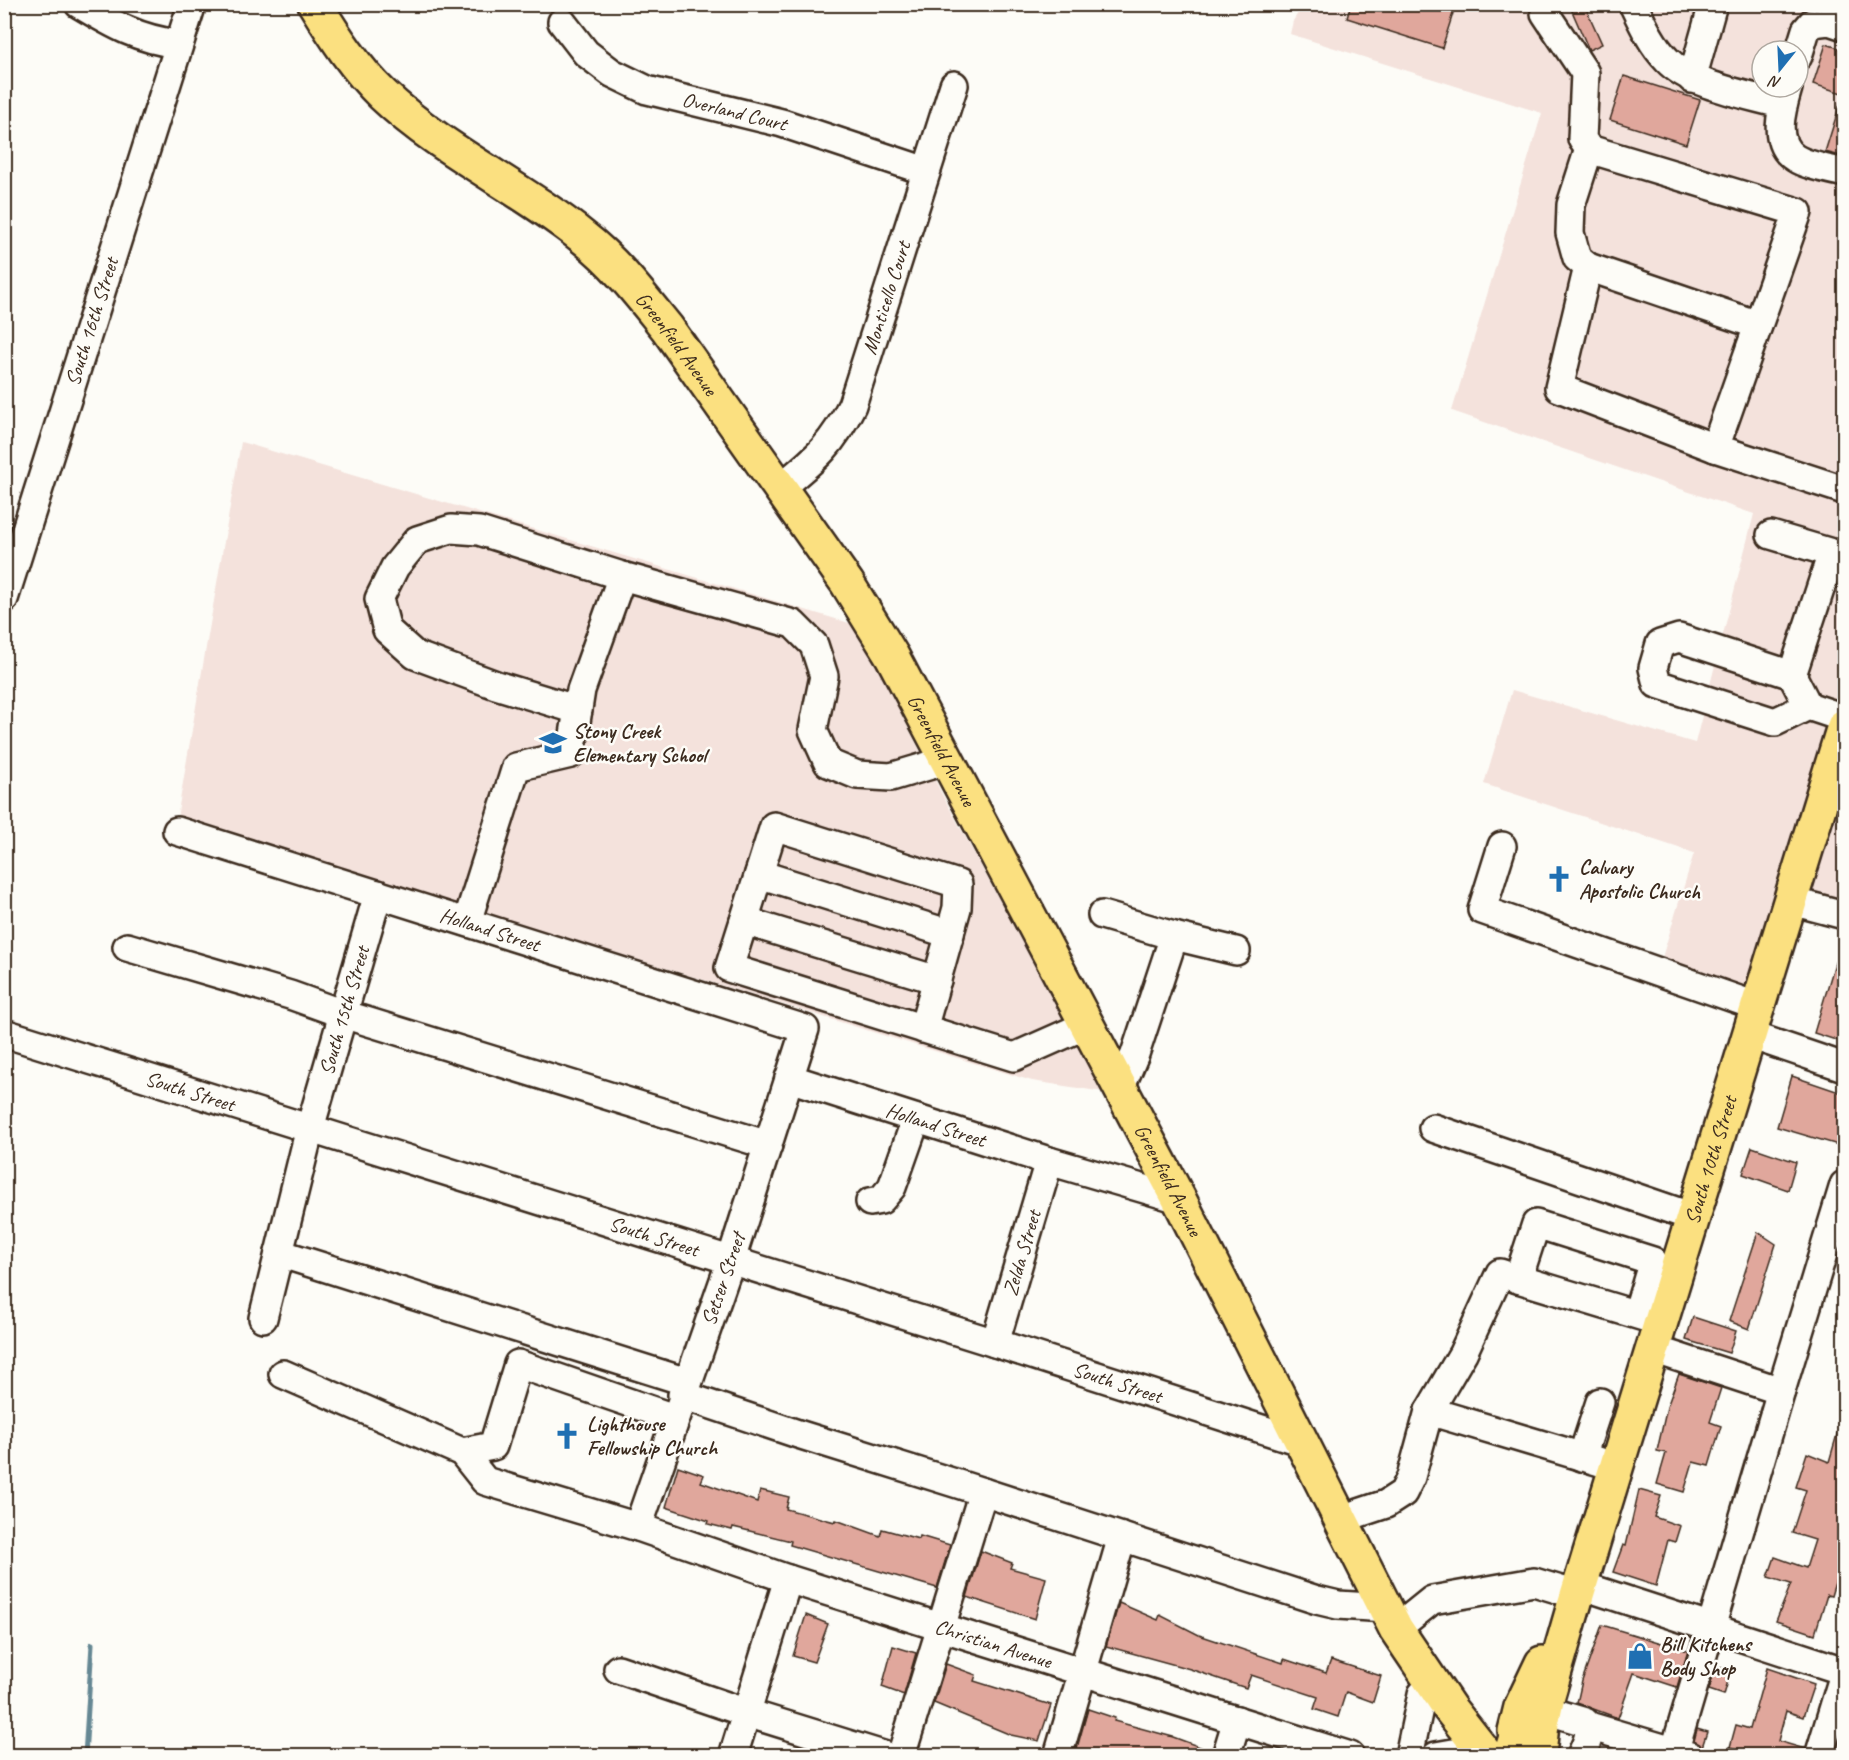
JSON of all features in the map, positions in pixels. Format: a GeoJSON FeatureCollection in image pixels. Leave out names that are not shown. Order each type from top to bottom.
{"type":"FeatureCollection","features":[{"type":"Feature","properties":{"kind":"main road","name":"Greenfield Avenue"},"geometry":{"type":"LineString","coordinates":[[315,4],[353,62],[382,95],[456,153],[536,203],[584,238],[636,290],[667,328],[847,583],[892,656],[1022,898],[1086,1025],[1179,1199],[1460,1751]]}},
{"type":"Feature","properties":{"kind":"main road","name":"South 10th Street"},"geometry":{"type":"LineString","coordinates":[[1539,1755],[1545,1710],[1617,1467],[1651,1328],[1693,1217],[1845,726]]}},
{"type":"Feature","properties":{"kind":"main road","name":"South 10th Street"},"geometry":{"type":"LineString","coordinates":[[1513,1743],[1521,1707],[1579,1590]]}},
{"type":"Feature","properties":{"kind":"main road","name":"Greenfield Avenue"},"geometry":{"type":"LineString","coordinates":[[1391,1618],[1412,1675],[1460,1751]]}},
{"type":"Feature","properties":{"kind":"street"},"geometry":{"type":"LineString","coordinates":[[79,4],[130,33],[178,44]]}},
{"type":"Feature","properties":{"kind":"street","name":"South 16th Street"},"geometry":{"type":"LineString","coordinates":[[4,599],[192,4]]}},
{"type":"Feature","properties":{"kind":"street"},"geometry":{"type":"LineString","coordinates":[[1633,4],[1643,25],[1667,61],[1692,79],[1750,89]]}},
{"type":"Feature","properties":{"kind":"street"},"geometry":{"type":"LineString","coordinates":[[1692,79],[1710,5]]}},
{"type":"Feature","properties":{"kind":"street"},"geometry":{"type":"LineString","coordinates":[[1545,13],[1585,73],[1582,139],[1589,149],[1798,212],[1715,448]]}},
{"type":"Feature","properties":{"kind":"street"},"geometry":{"type":"LineString","coordinates":[[1803,39],[1806,30],[1812,23],[1829,21],[1845,26]]}},
{"type":"Feature","properties":{"kind":"street","name":"Overland Court"},"geometry":{"type":"LineString","coordinates":[[562,22],[586,53],[612,74],[646,90],[782,123],[926,171]]}},
{"type":"Feature","properties":{"kind":"street","name":"Monticello Court"},"geometry":{"type":"LineString","coordinates":[[781,487],[829,444],[840,430],[852,405],[954,85]]}},
{"type":"Feature","properties":{"kind":"street"},"geometry":{"type":"LineString","coordinates":[[1785,99],[1780,121],[1781,136],[1794,158],[1845,173]]}},
{"type":"Feature","properties":{"kind":"street"},"geometry":{"type":"LineString","coordinates":[[1589,149],[1571,205],[1570,233],[1577,258],[1588,267],[1758,325]]}},
{"type":"Feature","properties":{"kind":"street"},"geometry":{"type":"LineString","coordinates":[[1588,267],[1559,388],[1715,448],[1845,490]]}},
{"type":"Feature","properties":{"kind":"street"},"geometry":{"type":"LineString","coordinates":[[578,710],[496,685],[415,655],[387,630],[379,599],[395,567],[417,540],[451,529],[479,531],[622,576],[793,624],[814,645],[824,676],[813,730],[828,763],[857,776],[891,777],[948,760]]}},
{"type":"Feature","properties":{"kind":"street"},"geometry":{"type":"LineString","coordinates":[[1771,535],[1838,555],[1792,675]]}},
{"type":"Feature","properties":{"kind":"street"},"geometry":{"type":"LineString","coordinates":[[467,922],[516,767],[571,754],[581,690],[622,576]]}},
{"type":"Feature","properties":{"kind":"street"},"geometry":{"type":"LineString","coordinates":[[1808,706],[1792,675],[1679,638],[1660,644],[1653,668],[1657,684],[1775,722],[1808,706],[1845,718]]}},
{"type":"Feature","properties":{"kind":"street"},"geometry":{"type":"LineString","coordinates":[[923,1029],[957,908],[958,884],[774,826],[729,968],[923,1029],[1014,1057],[1086,1025]]}},
{"type":"Feature","properties":{"kind":"street","name":"Holland Street"},"geometry":{"type":"LineString","coordinates":[[177,831],[805,1029]]}},
{"type":"Feature","properties":{"kind":"street"},"geometry":{"type":"LineString","coordinates":[[1502,846],[1482,910],[1754,1021],[1845,1066]]}},
{"type":"Feature","properties":{"kind":"street"},"geometry":{"type":"LineString","coordinates":[[759,874],[950,934]]}},
{"type":"Feature","properties":{"kind":"street","name":"South 15th Street"},"geometry":{"type":"LineString","coordinates":[[263,1318],[310,1128],[378,894]]}},
{"type":"Feature","properties":{"kind":"street"},"geometry":{"type":"LineString","coordinates":[[1791,901],[1845,915]]}},
{"type":"Feature","properties":{"kind":"street"},"geometry":{"type":"LineString","coordinates":[[1102,915],[1236,951]]}},
{"type":"Feature","properties":{"kind":"street"},"geometry":{"type":"LineString","coordinates":[[744,921],[937,980]]}},
{"type":"Feature","properties":{"kind":"street"},"geometry":{"type":"LineString","coordinates":[[1120,1089],[1135,1054],[1174,936]]}},
{"type":"Feature","properties":{"kind":"street"},"geometry":{"type":"LineString","coordinates":[[127,947],[290,995],[343,1014],[768,1144]]}},
{"type":"Feature","properties":{"kind":"street","name":"Setser Street"},"geometry":{"type":"LineString","coordinates":[[638,1527],[681,1398],[731,1260],[805,1029]]}},
{"type":"Feature","properties":{"kind":"street","name":"South Street"},"geometry":{"type":"LineString","coordinates":[[4,1033],[995,1343],[1302,1442]]}},
{"type":"Feature","properties":{"kind":"street","name":"Holland Street"},"geometry":{"type":"LineString","coordinates":[[789,1078],[1049,1161],[1179,1199]]}},
{"type":"Feature","properties":{"kind":"street"},"geometry":{"type":"LineString","coordinates":[[870,1202],[881,1200],[892,1187],[916,1119]]}},
{"type":"Feature","properties":{"kind":"street"},"geometry":{"type":"LineString","coordinates":[[1434,1128],[1693,1217]]}},
{"type":"Feature","properties":{"kind":"street","name":"Zelda Street"},"geometry":{"type":"LineString","coordinates":[[995,1343],[1049,1161]]}},
{"type":"Feature","properties":{"kind":"street"},"geometry":{"type":"LineString","coordinates":[[1545,1710],[1679,1754],[1711,1628],[1780,1391],[1845,1185]]}},
{"type":"Feature","properties":{"kind":"street"},"geometry":{"type":"LineString","coordinates":[[1518,1279],[1536,1224],[1653,1261],[1651,1328]]}},
{"type":"Feature","properties":{"kind":"street"},"geometry":{"type":"LineString","coordinates":[[279,1253],[681,1398],[1122,1536],[1317,1600],[1391,1618],[1432,1600],[1533,1582],[1579,1590],[1711,1628],[1845,1672],[1819,1755]]}},
{"type":"Feature","properties":{"kind":"street"},"geometry":{"type":"LineString","coordinates":[[1341,1519],[1386,1504],[1403,1493],[1411,1477],[1429,1411],[1463,1353],[1500,1273],[1651,1328],[1780,1391]]}},
{"type":"Feature","properties":{"kind":"street"},"geometry":{"type":"LineString","coordinates":[[283,1374],[462,1452],[494,1446],[518,1364],[681,1398]]}},
{"type":"Feature","properties":{"kind":"street"},"geometry":{"type":"LineString","coordinates":[[1582,1457],[1600,1402]]}},
{"type":"Feature","properties":{"kind":"street"},"geometry":{"type":"LineString","coordinates":[[1429,1411],[1617,1467]]}},
{"type":"Feature","properties":{"kind":"street","name":"Christian Avenue"},"geometry":{"type":"LineString","coordinates":[[462,1452],[485,1481],[638,1527],[789,1579],[1350,1755]]}},
{"type":"Feature","properties":{"kind":"street"},"geometry":{"type":"LineString","coordinates":[[901,1755],[943,1627],[983,1492]]}},
{"type":"Feature","properties":{"kind":"street"},"geometry":{"type":"LineString","coordinates":[[1058,1755],[1122,1536]]}},
{"type":"Feature","properties":{"kind":"street"},"geometry":{"type":"LineString","coordinates":[[733,1755],[789,1579]]}},
{"type":"Feature","properties":{"kind":"street"},"geometry":{"type":"LineString","coordinates":[[618,1669],[747,1713],[886,1755]]}},
{"type":"Feature","properties":{"kind":"street"},"geometry":{"type":"LineString","coordinates":[[1409,1755],[1422,1694]]}},
{"type":"Feature","properties":{"kind":"street"},"geometry":{"type":"LineString","coordinates":[[1226,1755],[1237,1720]]}},
{"type":"Feature","properties":{"kind":"street"},"geometry":{"type":"LineString","coordinates":[[1581,1755],[1590,1731],[1589,1726]]}},
{"type":"Feature","properties":{"kind":"street"},"geometry":{"type":"LineString","coordinates":[[1460,1751],[1486,1741],[1513,1743]]}},
{"type":"Feature","properties":{"kind":"shaded area"},"geometry":{"type":"Polygon","coordinates":[[[1303,5],[1844,5],[1844,908],[1801,896],[1765,1004],[1660,964],[1694,853],[1484,784],[1512,690],[1695,743],[1754,514],[1452,411],[1542,113],[1290,34],[1293,21],[1303,5]]]}},
{"type":"Feature","properties":{"kind":"shaded area","name":"Stony Creek Elementary School"},"geometry":{"type":"Polygon","coordinates":[[[241,442],[856,625],[873,646],[889,690],[943,796],[1104,1092],[1032,1081],[177,818],[241,442]]]}},
{"type":"Feature","properties":{"kind":"building"},"geometry":{"type":"Polygon","coordinates":[[[1351,4],[1456,4],[1442,48],[1347,18],[1351,4]]]}},
{"type":"Feature","properties":{"kind":"building"},"geometry":{"type":"Polygon","coordinates":[[[1569,4],[1584,4],[1602,44],[1589,50],[1569,4]]]}},
{"type":"Feature","properties":{"kind":"building"},"geometry":{"type":"Polygon","coordinates":[[[1826,44],[1845,50],[1845,94],[1813,84],[1826,44]]]}},
{"type":"Feature","properties":{"kind":"building"},"geometry":{"type":"Polygon","coordinates":[[[1624,76],[1700,100],[1686,144],[1610,120],[1624,76]]]}},
{"type":"Feature","properties":{"kind":"building"},"geometry":{"type":"Polygon","coordinates":[[[1841,101],[1845,101],[1845,157],[1825,152],[1841,101]]]}},
{"type":"Feature","properties":{"kind":"building"},"geometry":{"type":"Polygon","coordinates":[[[1841,943],[1845,943],[1845,1043],[1814,1033],[1841,943]]]}},
{"type":"Feature","properties":{"kind":"building"},"geometry":{"type":"Polygon","coordinates":[[[1792,1076],[1845,1094],[1845,1147],[1777,1127],[1792,1076]]]}},
{"type":"Feature","properties":{"kind":"building"},"geometry":{"type":"Polygon","coordinates":[[[1752,1147],[1796,1162],[1788,1190],[1743,1174],[1752,1147]]]}},
{"type":"Feature","properties":{"kind":"building"},"geometry":{"type":"Polygon","coordinates":[[[1758,1232],[1776,1244],[1749,1329],[1729,1321],[1758,1232]]]}},
{"type":"Feature","properties":{"kind":"building"},"geometry":{"type":"Polygon","coordinates":[[[1693,1317],[1736,1331],[1729,1353],[1686,1340],[1693,1317]]]}},
{"type":"Feature","properties":{"kind":"building"},"geometry":{"type":"Polygon","coordinates":[[[1679,1374],[1721,1388],[1710,1422],[1721,1426],[1709,1466],[1693,1462],[1684,1492],[1657,1484],[1666,1453],[1657,1451],[1667,1407],[1679,1374]]]}},
{"type":"Feature","properties":{"kind":"building"},"geometry":{"type":"Polygon","coordinates":[[[1840,1424],[1845,1424],[1845,1549],[1831,1596],[1827,1595],[1815,1634],[1776,1621],[1791,1584],[1768,1577],[1775,1557],[1806,1568],[1815,1540],[1792,1533],[1806,1490],[1796,1487],[1807,1453],[1829,1462],[1840,1424]]]}},
{"type":"Feature","properties":{"kind":"building"},"geometry":{"type":"Polygon","coordinates":[[[678,1466],[704,1475],[701,1482],[757,1502],[760,1490],[789,1497],[786,1509],[835,1522],[836,1520],[880,1536],[882,1529],[919,1539],[920,1536],[950,1545],[937,1588],[790,1545],[791,1541],[733,1527],[732,1530],[708,1524],[709,1521],[666,1507],[678,1466]]]}},
{"type":"Feature","properties":{"kind":"building"},"geometry":{"type":"Polygon","coordinates":[[[1639,1490],[1661,1496],[1654,1517],[1680,1526],[1675,1542],[1668,1540],[1656,1586],[1613,1572],[1623,1545],[1626,1546],[1639,1490]]]}},
{"type":"Feature","properties":{"kind":"building"},"geometry":{"type":"Polygon","coordinates":[[[981,1551],[1012,1563],[1010,1568],[1046,1578],[1035,1619],[967,1597],[981,1551]]]}},
{"type":"Feature","properties":{"kind":"building"},"geometry":{"type":"Polygon","coordinates":[[[1119,1603],[1158,1620],[1160,1615],[1199,1635],[1283,1663],[1284,1659],[1326,1673],[1331,1660],[1381,1676],[1373,1702],[1346,1692],[1338,1717],[1314,1709],[1318,1697],[1251,1675],[1246,1688],[1190,1669],[1106,1646],[1119,1603]]]}},
{"type":"Feature","properties":{"kind":"building"},"geometry":{"type":"Polygon","coordinates":[[[806,1615],[828,1624],[814,1662],[793,1656],[806,1615]]]}},
{"type":"Feature","properties":{"kind":"building","name":"Bill Kitchens Body Shop"},"geometry":{"type":"Polygon","coordinates":[[[1602,1625],[1688,1651],[1677,1687],[1634,1673],[1618,1718],[1577,1703],[1582,1681],[1602,1625]]]}},
{"type":"Feature","properties":{"kind":"building"},"geometry":{"type":"Polygon","coordinates":[[[893,1646],[916,1653],[904,1695],[882,1687],[893,1646]]]}},
{"type":"Feature","properties":{"kind":"building"},"geometry":{"type":"Polygon","coordinates":[[[946,1664],[976,1675],[974,1681],[1051,1705],[1039,1741],[1011,1735],[934,1703],[946,1664]]]}},
{"type":"Feature","properties":{"kind":"building"},"geometry":{"type":"Polygon","coordinates":[[[1716,1666],[1731,1671],[1724,1695],[1709,1690],[1716,1666]]]}},
{"type":"Feature","properties":{"kind":"building"},"geometry":{"type":"Polygon","coordinates":[[[1767,1668],[1814,1684],[1803,1717],[1786,1711],[1778,1741],[1805,1749],[1804,1755],[1761,1755],[1730,1747],[1736,1725],[1750,1729],[1767,1668]]]}},
{"type":"Feature","properties":{"kind":"building"},"geometry":{"type":"Polygon","coordinates":[[[1088,1709],[1115,1718],[1114,1721],[1173,1737],[1211,1751],[1211,1755],[1075,1755],[1088,1709]]]}},
{"type":"Feature","properties":{"kind":"building"},"geometry":{"type":"Polygon","coordinates":[[[1697,1729],[1707,1732],[1702,1747],[1694,1741],[1697,1729]]]}},
{"type":"Feature","properties":{"kind":"waterway"},"geometry":{"type":"LineString","coordinates":[[85,1756],[92,1644]]}},
{"type":"Feature","properties":{"kind":"place","name":"Stony Creek Elementary School"},"geometry":{"type":"Point","coordinates":[553,743]}},
{"type":"Feature","properties":{"kind":"place","name":"Calvary Apostolic Church"},"geometry":{"type":"Point","coordinates":[1559,879]}},
{"type":"Feature","properties":{"kind":"place","name":"Lighthouse Fellowship Church"},"geometry":{"type":"Point","coordinates":[567,1436]}},
{"type":"Feature","properties":{"kind":"place","name":"Bill Kitchens Body Shop"},"geometry":{"type":"Point","coordinates":[1640,1656]}}]}
